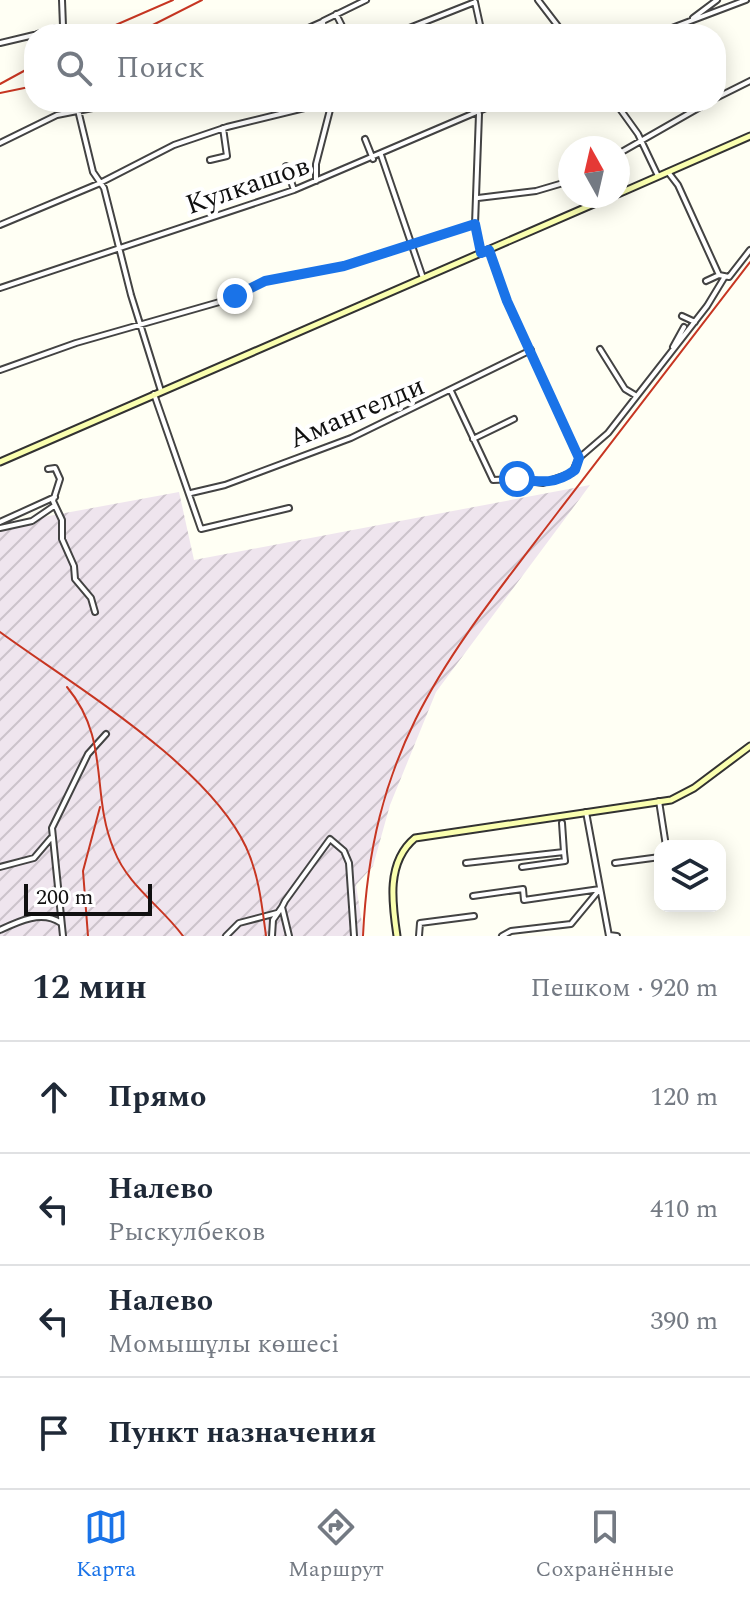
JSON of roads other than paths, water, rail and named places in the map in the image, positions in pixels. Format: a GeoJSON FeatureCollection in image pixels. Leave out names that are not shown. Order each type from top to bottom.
{"type":"FeatureCollection","features":[{"type":"Feature","properties":{"kind":"street"},"geometry":{"type":"LineString","coordinates":[[62,0],[63,24]]}},
{"type":"Feature","properties":{"kind":"street"},"geometry":{"type":"LineString","coordinates":[[318,24],[366,0]]}},
{"type":"Feature","properties":{"kind":"street"},"geometry":{"type":"LineString","coordinates":[[538,0],[556,24]]}},
{"type":"Feature","properties":{"kind":"street"},"geometry":{"type":"LineString","coordinates":[[691,19],[717,0]]}},
{"type":"Feature","properties":{"kind":"street"},"geometry":{"type":"LineString","coordinates":[[679,24],[746,0]]}},
{"type":"Feature","properties":{"kind":"street"},"geometry":{"type":"LineString","coordinates":[[418,24],[474,1],[480,24]]}},
{"type":"Feature","properties":{"kind":"street"},"geometry":{"type":"LineString","coordinates":[[336,14],[341,24]]}},
{"type":"Feature","properties":{"kind":"street"},"geometry":{"type":"LineString","coordinates":[[0,43],[24,37]]}},
{"type":"Feature","properties":{"kind":"street"},"geometry":{"type":"LineString","coordinates":[[726,93],[750,81]]}},
{"type":"Feature","properties":{"kind":"street"},"geometry":{"type":"LineString","coordinates":[[0,143],[46,120],[72,112]]}},
{"type":"Feature","properties":{"kind":"street"},"geometry":{"type":"LineString","coordinates":[[80,112],[98,184],[104,188],[139,324],[161,391]]}},
{"type":"Feature","properties":{"kind":"street"},"geometry":{"type":"LineString","coordinates":[[0,225],[98,184],[152,155],[223,128],[289,112]]}},
{"type":"Feature","properties":{"kind":"street"},"geometry":{"type":"LineString","coordinates":[[316,182],[316,164],[329,112]]}},
{"type":"Feature","properties":{"kind":"street","name":"Кулкашов"},"geometry":{"type":"LineString","coordinates":[[0,288],[316,182],[478,112]]}},
{"type":"Feature","properties":{"kind":"street"},"geometry":{"type":"LineString","coordinates":[[481,253],[475,224],[482,112]]}},
{"type":"Feature","properties":{"kind":"street"},"geometry":{"type":"LineString","coordinates":[[622,112],[641,140],[658,176]]}},
{"type":"Feature","properties":{"kind":"street"},"geometry":{"type":"LineString","coordinates":[[630,147],[691,112]]}},
{"type":"Feature","properties":{"kind":"street"},"geometry":{"type":"LineString","coordinates":[[210,160],[227,156],[223,128]]}},
{"type":"Feature","properties":{"kind":"street"},"geometry":{"type":"LineString","coordinates":[[630,189],[750,136]]}},
{"type":"Feature","properties":{"kind":"street"},"geometry":{"type":"LineString","coordinates":[[365,139],[373,159]]}},
{"type":"Feature","properties":{"kind":"street"},"geometry":{"type":"LineString","coordinates":[[381,155],[423,278]]}},
{"type":"Feature","properties":{"kind":"street"},"geometry":{"type":"LineString","coordinates":[[286,166],[294,190]]}},
{"type":"Feature","properties":{"kind":"street"},"geometry":{"type":"LineString","coordinates":[[668,172],[678,185],[721,277]]}},
{"type":"Feature","properties":{"kind":"street"},"geometry":{"type":"LineString","coordinates":[[478,198],[536,191],[558,185]]}},
{"type":"Feature","properties":{"kind":"street"},"geometry":{"type":"LineString","coordinates":[[0,462],[585,208]]}},
{"type":"Feature","properties":{"kind":"street"},"geometry":{"type":"LineString","coordinates":[[0,370],[139,324],[223,301],[265,281],[344,266],[475,224]]}},
{"type":"Feature","properties":{"kind":"street"},"geometry":{"type":"LineString","coordinates":[[489,250],[502,291],[579,458]]}},
{"type":"Feature","properties":{"kind":"street"},"geometry":{"type":"LineString","coordinates":[[451,391],[490,478],[499,482],[517,479],[548,483],[572,473],[579,458],[608,433],[695,322],[721,277],[750,250]]}},
{"type":"Feature","properties":{"kind":"street"},"geometry":{"type":"LineString","coordinates":[[706,281],[721,277]]}},
{"type":"Feature","properties":{"kind":"street"},"geometry":{"type":"LineString","coordinates":[[682,316],[695,322]]}},
{"type":"Feature","properties":{"kind":"street"},"geometry":{"type":"LineString","coordinates":[[673,350],[684,327]]}},
{"type":"Feature","properties":{"kind":"street"},"geometry":{"type":"LineString","coordinates":[[600,349],[625,389],[635,395]]}},
{"type":"Feature","properties":{"kind":"street","name":"Амангелди"},"geometry":{"type":"LineString","coordinates":[[191,493],[225,485],[322,450],[451,391],[531,350]]}},
{"type":"Feature","properties":{"kind":"street"},"geometry":{"type":"LineString","coordinates":[[154,394],[191,493],[199,528],[217,528],[289,508]]}},
{"type":"Feature","properties":{"kind":"street"},"geometry":{"type":"LineString","coordinates":[[473,439],[514,419]]}},
{"type":"Feature","properties":{"kind":"street"},"geometry":{"type":"LineString","coordinates":[[48,469],[55,468],[60,479],[54,506],[62,520],[62,539],[74,566],[75,579],[91,598],[95,612]]}},
{"type":"Feature","properties":{"kind":"street"},"geometry":{"type":"LineString","coordinates":[[0,522],[55,497]]}},
{"type":"Feature","properties":{"kind":"street"},"geometry":{"type":"LineString","coordinates":[[0,528],[32,521],[54,506]]}},
{"type":"Feature","properties":{"kind":"street"},"geometry":{"type":"LineString","coordinates":[[63,936],[52,837],[57,817],[88,754],[106,734]]}},
{"type":"Feature","properties":{"kind":"street"},"geometry":{"type":"LineString","coordinates":[[397,936],[393,881],[405,849],[415,838],[659,801],[685,794],[750,746]]}},
{"type":"Feature","properties":{"kind":"street"},"geometry":{"type":"LineString","coordinates":[[659,801],[665,840]]}},
{"type":"Feature","properties":{"kind":"street"},"geometry":{"type":"LineString","coordinates":[[586,812],[609,936],[617,936]]}},
{"type":"Feature","properties":{"kind":"street"},"geometry":{"type":"LineString","coordinates":[[522,867],[565,861],[562,823]]}},
{"type":"Feature","properties":{"kind":"street"},"geometry":{"type":"LineString","coordinates":[[0,867],[34,858],[52,837]]}},
{"type":"Feature","properties":{"kind":"street"},"geometry":{"type":"LineString","coordinates":[[272,936],[277,913],[330,839],[344,851],[349,863],[354,936]]}},
{"type":"Feature","properties":{"kind":"street"},"geometry":{"type":"LineString","coordinates":[[466,863],[564,852]]}},
{"type":"Feature","properties":{"kind":"street"},"geometry":{"type":"LineString","coordinates":[[615,863],[654,858]]}},
{"type":"Feature","properties":{"kind":"street"},"geometry":{"type":"LineString","coordinates":[[473,896],[523,889],[524,900],[600,889]]}},
{"type":"Feature","properties":{"kind":"street"},"geometry":{"type":"LineString","coordinates":[[502,936],[511,931],[571,924],[600,889]]}},
{"type":"Feature","properties":{"kind":"street"},"geometry":{"type":"LineString","coordinates":[[282,907],[289,936]]}},
{"type":"Feature","properties":{"kind":"street"},"geometry":{"type":"LineString","coordinates":[[226,936],[239,923],[277,913]]}},
{"type":"Feature","properties":{"kind":"street"},"geometry":{"type":"LineString","coordinates":[[0,930],[16,922],[45,916],[61,923]]}},
{"type":"Feature","properties":{"kind":"street"},"geometry":{"type":"LineString","coordinates":[[419,936],[420,923],[474,916]]}},
{"type":"Feature","properties":{"kind":"railway"},"geometry":{"type":"LineString","coordinates":[[118,24],[173,0]]}},
{"type":"Feature","properties":{"kind":"railway"},"geometry":{"type":"LineString","coordinates":[[155,24],[202,0]]}},
{"type":"Feature","properties":{"kind":"railway"},"geometry":{"type":"LineString","coordinates":[[0,84],[24,71]]}},
{"type":"Feature","properties":{"kind":"railway"},"geometry":{"type":"LineString","coordinates":[[0,93],[24,88]]}},
{"type":"Feature","properties":{"kind":"railway"},"geometry":{"type":"LineString","coordinates":[[363,936],[369,868],[382,809],[399,756],[422,706],[482,613],[750,262]]}},
{"type":"Feature","properties":{"kind":"railway"},"geometry":{"type":"LineString","coordinates":[[0,632],[136,729],[202,786],[227,816],[246,847],[257,880],[266,936]]}},
{"type":"Feature","properties":{"kind":"railway"},"geometry":{"type":"LineString","coordinates":[[67,687],[90,727],[107,829],[120,863],[183,936]]}},
{"type":"Feature","properties":{"kind":"railway"},"geometry":{"type":"LineString","coordinates":[[88,936],[83,871],[100,807]]}}]}
